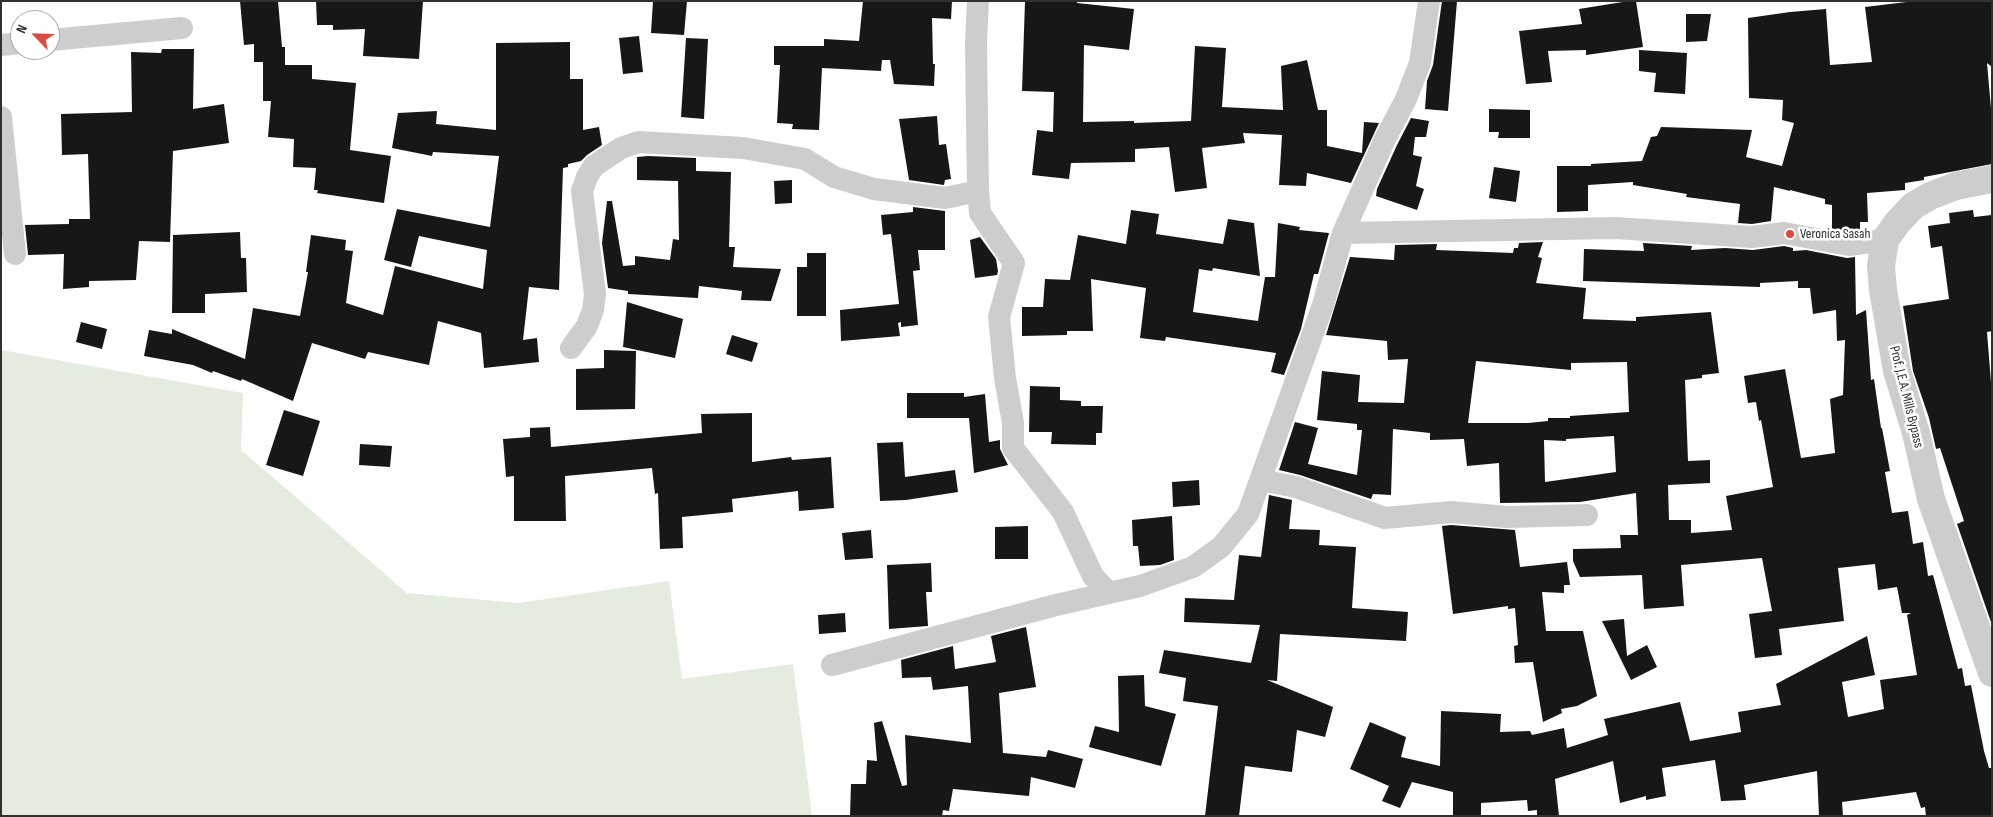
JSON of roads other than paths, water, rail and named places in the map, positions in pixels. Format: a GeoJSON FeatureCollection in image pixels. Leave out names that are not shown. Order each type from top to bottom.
{"type":"FeatureCollection","features":[{"type":"Feature","properties":{"kind":"street"},"geometry":{"type":"LineString","coordinates":[[978,1],[976,43],[980,213],[1014,262],[998,317],[1004,378],[1013,423],[1013,448],[1063,512],[1093,576],[1109,593]]}},
{"type":"Feature","properties":{"kind":"street"},"geometry":{"type":"LineString","coordinates":[[832,665],[1056,605],[1140,586],[1193,567],[1222,547],[1248,514],[1323,305],[1343,233],[1385,139],[1406,99],[1420,63],[1429,1]]}},
{"type":"Feature","properties":{"kind":"street"},"geometry":{"type":"LineString","coordinates":[[60,39],[182,28]]}},
{"type":"Feature","properties":{"kind":"street"},"geometry":{"type":"LineString","coordinates":[[1,117],[15,254]]}},
{"type":"Feature","properties":{"kind":"street"},"geometry":{"type":"LineString","coordinates":[[570,348],[587,326],[593,310],[595,294],[582,191],[587,177],[594,166],[622,148],[639,142],[743,148],[805,158],[834,177],[874,189],[945,198],[978,191]]}},
{"type":"Feature","properties":{"kind":"street"},"geometry":{"type":"LineString","coordinates":[[1343,233],[1615,228],[1752,237],[1784,233],[1849,246],[1885,240],[1913,206],[1930,196],[1956,186],[1992,179]]}},
{"type":"Feature","properties":{"kind":"street","name":"Prof. J.E.A. Mills Bypass"},"geometry":{"type":"LineString","coordinates":[[1885,240],[1882,253],[1882,282],[1897,371],[1916,433],[1930,499],[1992,672]]}},
{"type":"Feature","properties":{"kind":"street"},"geometry":{"type":"LineString","coordinates":[[1261,480],[1296,487],[1385,518],[1451,512],[1507,517],[1588,515]]}},
{"type":"Feature","properties":{"kind":"place","name":"Veronica Sasah"},"geometry":{"type":"Point","coordinates":[1790,234]}}]}
